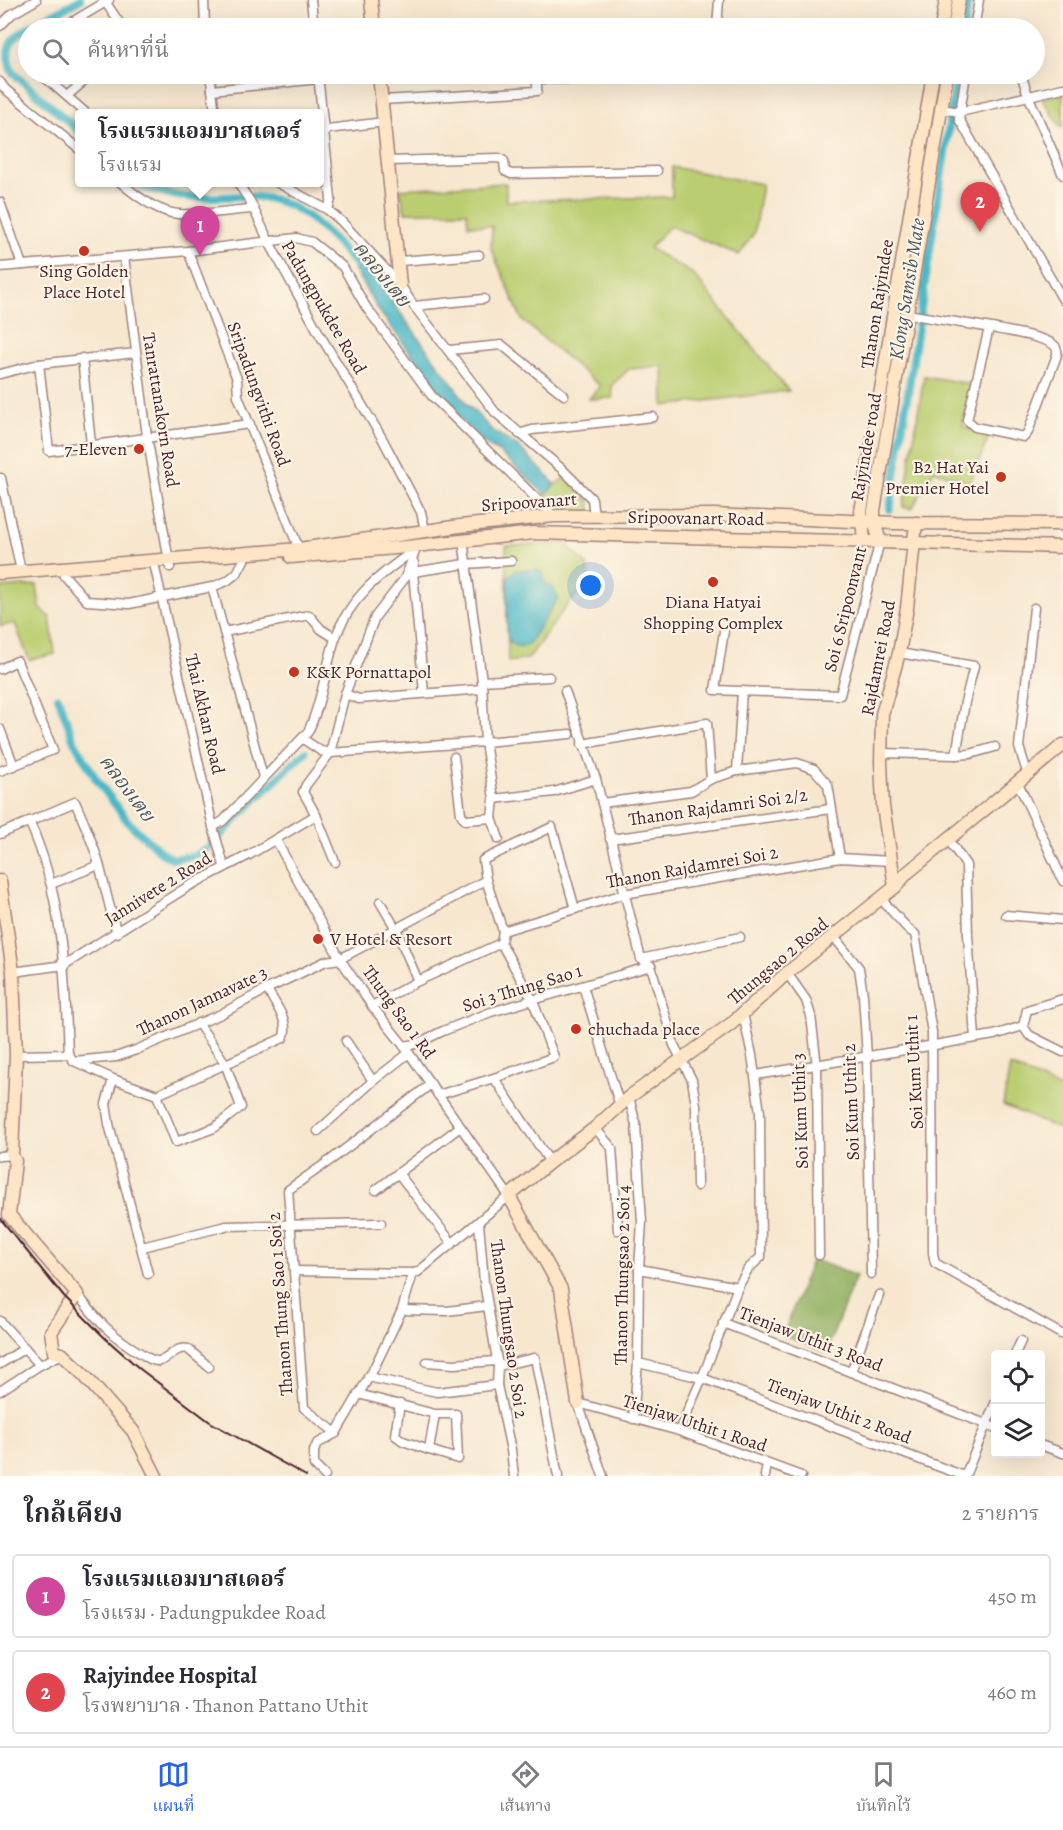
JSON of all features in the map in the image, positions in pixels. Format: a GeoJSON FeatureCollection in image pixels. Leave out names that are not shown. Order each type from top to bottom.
{"type":"FeatureCollection","features":[{"type":"Feature","properties":{"kind":"main road"},"geometry":{"type":"LineString","coordinates":[[371,0],[373,18]]}},
{"type":"Feature","properties":{"kind":"main road"},"geometry":{"type":"LineString","coordinates":[[943,18],[946,0]]}},
{"type":"Feature","properties":{"kind":"main road"},"geometry":{"type":"LineString","coordinates":[[956,18],[959,0]]}},
{"type":"Feature","properties":{"kind":"main road"},"geometry":{"type":"LineString","coordinates":[[380,84],[400,285]]}},
{"type":"Feature","properties":{"kind":"main road","name":"Thanon Rajyindee"},"geometry":{"type":"LineString","coordinates":[[864,540],[868,522],[861,511],[931,84]]}},
{"type":"Feature","properties":{"kind":"main road","name":"Rajyindee road"},"geometry":{"type":"LineString","coordinates":[[880,541],[868,522],[875,503],[910,314],[952,112],[948,84]]}},
{"type":"Feature","properties":{"kind":"main road","name":"Sripoovanart"},"geometry":{"type":"LineString","coordinates":[[0,573],[244,560],[425,530],[554,516],[713,515],[868,522],[1063,524]]}},
{"type":"Feature","properties":{"kind":"main road","name":"Rajdamrei Road"},"geometry":{"type":"LineString","coordinates":[[896,887],[883,806],[882,714],[899,653],[916,523]]}},
{"type":"Feature","properties":{"kind":"main road"},"geometry":{"type":"LineString","coordinates":[[460,526],[463,540]]}},
{"type":"Feature","properties":{"kind":"main road","name":"Sripoovanart Road"},"geometry":{"type":"LineString","coordinates":[[411,548],[534,533],[1063,547]]}},
{"type":"Feature","properties":{"kind":"main road","name":"Sripoovanart"},"geometry":{"type":"LineString","coordinates":[[0,580],[155,568],[170,564],[300,552],[411,548]]}},
{"type":"Feature","properties":{"kind":"main road","name":"Thungsao 2 Road"},"geometry":{"type":"LineString","coordinates":[[509,1196],[624,1102],[743,1014],[787,973],[896,887],[908,873],[1063,745]]}},
{"type":"Feature","properties":{"kind":"main road"},"geometry":{"type":"LineString","coordinates":[[0,881],[13,972],[16,1055],[6,1156],[15,1161],[9,1215],[74,1299],[51,1332],[54,1352],[62,1354],[84,1375],[133,1431],[156,1476]]}},
{"type":"Feature","properties":{"kind":"main road"},"geometry":{"type":"LineString","coordinates":[[509,1196],[561,1289],[578,1403]]}},
{"type":"Feature","properties":{"kind":"street"},"geometry":{"type":"LineString","coordinates":[[0,26],[12,14],[36,0]]}},
{"type":"Feature","properties":{"kind":"street"},"geometry":{"type":"LineString","coordinates":[[204,0],[205,18]]}},
{"type":"Feature","properties":{"kind":"street"},"geometry":{"type":"LineString","coordinates":[[311,0],[312,18]]}},
{"type":"Feature","properties":{"kind":"street"},"geometry":{"type":"LineString","coordinates":[[718,18],[719,0]]}},
{"type":"Feature","properties":{"kind":"street"},"geometry":{"type":"LineString","coordinates":[[976,18],[979,0]]}},
{"type":"Feature","properties":{"kind":"street"},"geometry":{"type":"LineString","coordinates":[[79,18],[107,1],[117,18]]}},
{"type":"Feature","properties":{"kind":"street"},"geometry":{"type":"LineString","coordinates":[[0,82],[48,126],[75,146]]}},
{"type":"Feature","properties":{"kind":"street"},"geometry":{"type":"LineString","coordinates":[[53,84],[81,109]]}},
{"type":"Feature","properties":{"kind":"street"},"geometry":{"type":"LineString","coordinates":[[67,96],[81,84]]}},
{"type":"Feature","properties":{"kind":"street"},"geometry":{"type":"LineString","coordinates":[[211,84],[214,109]]}},
{"type":"Feature","properties":{"kind":"street"},"geometry":{"type":"LineString","coordinates":[[212,90],[258,84]]}},
{"type":"Feature","properties":{"kind":"street"},"geometry":{"type":"LineString","coordinates":[[319,84],[321,109]]}},
{"type":"Feature","properties":{"kind":"street"},"geometry":{"type":"LineString","coordinates":[[382,100],[537,91],[537,84]]}},
{"type":"Feature","properties":{"kind":"street"},"geometry":{"type":"LineString","coordinates":[[952,112],[962,84]]}},
{"type":"Feature","properties":{"kind":"street"},"geometry":{"type":"LineString","coordinates":[[1024,84],[1063,175]]}},
{"type":"Feature","properties":{"kind":"street"},"geometry":{"type":"LineString","coordinates":[[952,112],[1063,88]]}},
{"type":"Feature","properties":{"kind":"street"},"geometry":{"type":"LineString","coordinates":[[952,112],[1063,300]]}},
{"type":"Feature","properties":{"kind":"street"},"geometry":{"type":"LineString","coordinates":[[324,130],[384,122]]}},
{"type":"Feature","properties":{"kind":"street"},"geometry":{"type":"LineString","coordinates":[[324,145],[331,199],[328,210]]}},
{"type":"Feature","properties":{"kind":"street"},"geometry":{"type":"LineString","coordinates":[[388,161],[499,158],[504,161],[505,171],[511,174],[657,171]]}},
{"type":"Feature","properties":{"kind":"street"},"geometry":{"type":"LineString","coordinates":[[125,187],[164,210],[177,214],[252,205]]}},
{"type":"Feature","properties":{"kind":"street"},"geometry":{"type":"LineString","coordinates":[[240,187],[252,205],[269,242],[296,238],[312,242],[343,267],[366,307],[431,395],[554,516]]}},
{"type":"Feature","properties":{"kind":"street"},"geometry":{"type":"LineString","coordinates":[[284,187],[328,210],[341,221],[400,285],[495,412],[562,469],[591,499],[594,516]]}},
{"type":"Feature","properties":{"kind":"street"},"geometry":{"type":"LineString","coordinates":[[0,202],[22,265]]}},
{"type":"Feature","properties":{"kind":"street","name":"Padungpukdee Road"},"geometry":{"type":"LineString","coordinates":[[0,267],[269,242],[320,335],[382,438],[421,512],[425,530]]}},
{"type":"Feature","properties":{"kind":"street","name":"Sripadungvithi Road"},"geometry":{"type":"LineString","coordinates":[[188,251],[237,379],[238,396],[300,552]]}},
{"type":"Feature","properties":{"kind":"street"},"geometry":{"type":"LineString","coordinates":[[399,261],[479,255]]}},
{"type":"Feature","properties":{"kind":"street","name":"Tanrattanakorn Road"},"geometry":{"type":"LineString","coordinates":[[124,256],[147,436],[170,564]]}},
{"type":"Feature","properties":{"kind":"street"},"geometry":{"type":"LineString","coordinates":[[414,306],[484,299]]}},
{"type":"Feature","properties":{"kind":"street"},"geometry":{"type":"LineString","coordinates":[[910,314],[989,328],[1042,340],[1053,345],[1057,351],[1028,432],[1024,437],[975,427],[967,420],[989,328]]}},
{"type":"Feature","properties":{"kind":"street"},"geometry":{"type":"LineString","coordinates":[[449,351],[502,345],[564,395]]}},
{"type":"Feature","properties":{"kind":"street"},"geometry":{"type":"LineString","coordinates":[[0,374],[39,364],[135,353]]}},
{"type":"Feature","properties":{"kind":"street"},"geometry":{"type":"LineString","coordinates":[[82,358],[91,444]]}},
{"type":"Feature","properties":{"kind":"street"},"geometry":{"type":"LineString","coordinates":[[39,364],[49,450],[250,424]]}},
{"type":"Feature","properties":{"kind":"street"},"geometry":{"type":"LineString","coordinates":[[519,434],[532,430],[653,417]]}},
{"type":"Feature","properties":{"kind":"street"},"geometry":{"type":"LineString","coordinates":[[1,478],[21,571]]}},
{"type":"Feature","properties":{"kind":"street"},"geometry":{"type":"LineString","coordinates":[[463,540],[482,685],[485,742],[494,799],[492,818],[499,839]]}},
{"type":"Feature","properties":{"kind":"street","name":"Soi 6 Sripoonvant"},"geometry":{"type":"LineString","coordinates":[[742,691],[840,695],[880,541]]}},
{"type":"Feature","properties":{"kind":"street"},"geometry":{"type":"LineString","coordinates":[[411,548],[424,693]]}},
{"type":"Feature","properties":{"kind":"street"},"geometry":{"type":"LineString","coordinates":[[214,829],[263,777],[305,740],[316,715],[335,638],[357,598],[379,575],[411,548]]}},
{"type":"Feature","properties":{"kind":"street"},"geometry":{"type":"LineString","coordinates":[[335,862],[316,815],[303,792],[325,752],[375,617],[405,578],[411,548]]}},
{"type":"Feature","properties":{"kind":"street"},"geometry":{"type":"LineString","coordinates":[[64,575],[87,601],[129,604],[212,587],[227,581],[237,573],[244,560]]}},
{"type":"Feature","properties":{"kind":"street"},"geometry":{"type":"LineString","coordinates":[[413,572],[465,564],[511,561]]}},
{"type":"Feature","properties":{"kind":"street","name":"Thai Akhan Road"},"geometry":{"type":"LineString","coordinates":[[155,568],[224,866]]}},
{"type":"Feature","properties":{"kind":"street"},"geometry":{"type":"LineString","coordinates":[[212,587],[263,777]]}},
{"type":"Feature","properties":{"kind":"street"},"geometry":{"type":"LineString","coordinates":[[1034,608],[1019,747],[1023,779],[1063,881]]}},
{"type":"Feature","properties":{"kind":"street"},"geometry":{"type":"LineString","coordinates":[[224,632],[309,615],[321,629],[335,638]]}},
{"type":"Feature","properties":{"kind":"street"},"geometry":{"type":"LineString","coordinates":[[724,631],[715,690],[742,691],[737,771]]}},
{"type":"Feature","properties":{"kind":"street"},"geometry":{"type":"LineString","coordinates":[[899,653],[974,666],[956,755]]}},
{"type":"Feature","properties":{"kind":"street"},"geometry":{"type":"LineString","coordinates":[[0,669],[17,661],[53,750],[0,771]]}},
{"type":"Feature","properties":{"kind":"street"},"geometry":{"type":"LineString","coordinates":[[345,694],[359,699],[424,693],[549,676]]}},
{"type":"Feature","properties":{"kind":"street"},"geometry":{"type":"LineString","coordinates":[[565,691],[596,779],[641,959],[651,966],[674,1045],[692,1080],[696,1105],[697,1186]]}},
{"type":"Feature","properties":{"kind":"street"},"geometry":{"type":"LineString","coordinates":[[582,744],[707,723],[711,779]]}},
{"type":"Feature","properties":{"kind":"street"},"geometry":{"type":"LineString","coordinates":[[0,729],[14,766]]}},
{"type":"Feature","properties":{"kind":"street"},"geometry":{"type":"LineString","coordinates":[[305,740],[325,752],[570,734]]}},
{"type":"Feature","properties":{"kind":"street"},"geometry":{"type":"LineString","coordinates":[[881,753],[956,755],[970,754],[995,747]]}},
{"type":"Feature","properties":{"kind":"street"},"geometry":{"type":"LineString","coordinates":[[454,757],[461,814],[465,820],[492,818]]}},
{"type":"Feature","properties":{"kind":"street"},"geometry":{"type":"LineString","coordinates":[[602,803],[691,791],[711,779],[737,771],[803,764],[814,770],[828,785],[840,858]]}},
{"type":"Feature","properties":{"kind":"street"},"geometry":{"type":"LineString","coordinates":[[494,799],[554,792],[596,779]]}},
{"type":"Feature","properties":{"kind":"street"},"geometry":{"type":"LineString","coordinates":[[0,834],[75,802],[90,835],[117,933]]}},
{"type":"Feature","properties":{"kind":"street","name":"Thanon Rajdamri Soi 2/2"},"geometry":{"type":"LineString","coordinates":[[610,838],[831,809]]}},
{"type":"Feature","properties":{"kind":"street","name":"Jannivete 2 Road"},"geometry":{"type":"LineString","coordinates":[[13,972],[64,965],[189,886],[276,840],[316,815]]}},
{"type":"Feature","properties":{"kind":"street"},"geometry":{"type":"LineString","coordinates":[[29,821],[40,845],[51,884],[64,965],[71,1058]]}},
{"type":"Feature","properties":{"kind":"street"},"geometry":{"type":"LineString","coordinates":[[438,1095],[554,1057],[532,1001],[501,943],[503,931],[486,880],[483,860],[552,827],[575,909]]}},
{"type":"Feature","properties":{"kind":"street"},"geometry":{"type":"LineString","coordinates":[[948,839],[966,865],[975,1038]]}},
{"type":"Feature","properties":{"kind":"street","name":"Thung Sao 1 Rd"},"geometry":{"type":"LineString","coordinates":[[276,840],[340,959],[509,1196]]}},
{"type":"Feature","properties":{"kind":"street","name":"Thanon Rajdamrei Soi 2"},"geometry":{"type":"LineString","coordinates":[[503,931],[624,894],[840,858],[891,861]]}},
{"type":"Feature","properties":{"kind":"street"},"geometry":{"type":"LineString","coordinates":[[51,884],[99,865]]}},
{"type":"Feature","properties":{"kind":"street","name":"Thanon Jannavate 3"},"geometry":{"type":"LineString","coordinates":[[16,1055],[71,1058],[116,1057],[136,1050],[221,1014],[326,961],[340,959],[486,880]]}},
{"type":"Feature","properties":{"kind":"street","name":"Soi Kum Uthit 1"},"geometry":{"type":"LineString","coordinates":[[880,899],[915,934],[932,1032],[934,1258],[937,1265],[1063,1335]]}},
{"type":"Feature","properties":{"kind":"street"},"geometry":{"type":"LineString","coordinates":[[380,902],[396,928],[418,981]]}},
{"type":"Feature","properties":{"kind":"street"},"geometry":{"type":"LineString","coordinates":[[1006,915],[1063,920]]}},
{"type":"Feature","properties":{"kind":"street"},"geometry":{"type":"LineString","coordinates":[[641,959],[740,937]]}},
{"type":"Feature","properties":{"kind":"street","name":"Soi Kum Uthit 2"},"geometry":{"type":"LineString","coordinates":[[834,937],[859,968],[863,995],[867,1056],[872,1274]]}},
{"type":"Feature","properties":{"kind":"street"},"geometry":{"type":"LineString","coordinates":[[372,1006],[418,981],[501,943]]}},
{"type":"Feature","properties":{"kind":"street","name":"Soi 3 Thung Sao 1"},"geometry":{"type":"LineString","coordinates":[[318,1131],[416,1044],[491,1012],[651,966]]}},
{"type":"Feature","properties":{"kind":"street","name":"Soi Kum Uthit 3"},"geometry":{"type":"LineString","coordinates":[[787,973],[806,1000],[811,1016],[817,1066],[819,1256]]}},
{"type":"Feature","properties":{"kind":"street","name":"Thanon Thungsao 2 Soi 4"},"geometry":{"type":"LineString","coordinates":[[583,986],[624,1102],[636,1125],[642,1222],[638,1363],[633,1419]]}},
{"type":"Feature","properties":{"kind":"street"},"geometry":{"type":"LineString","coordinates":[[198,1023],[225,1063],[241,1107],[214,1128],[176,1142],[157,1095],[225,1063],[282,1038],[285,1033],[285,1023],[267,989]]}},
{"type":"Feature","properties":{"kind":"street"},"geometry":{"type":"LineString","coordinates":[[1063,999],[1027,1010],[1023,1026],[1029,1035],[1063,1052]]}},
{"type":"Feature","properties":{"kind":"street"},"geometry":{"type":"LineString","coordinates":[[723,1323],[748,1269],[761,1257],[760,1113],[756,1076],[743,1014]]}},
{"type":"Feature","properties":{"kind":"street"},"geometry":{"type":"LineString","coordinates":[[756,1076],[975,1038],[1023,1026]]}},
{"type":"Feature","properties":{"kind":"street"},"geometry":{"type":"LineString","coordinates":[[346,1041],[373,1081]]}},
{"type":"Feature","properties":{"kind":"street","name":"Thanon Jannavate 3"},"geometry":{"type":"LineString","coordinates":[[71,1058],[113,1079],[157,1095]]}},
{"type":"Feature","properties":{"kind":"street"},"geometry":{"type":"LineString","coordinates":[[494,1078],[550,1162]]}},
{"type":"Feature","properties":{"kind":"street"},"geometry":{"type":"LineString","coordinates":[[113,1079],[106,1104],[107,1113],[148,1274]]}},
{"type":"Feature","properties":{"kind":"street","name":"Thanon Thung Sao 1 Soi 2"},"geometry":{"type":"LineString","coordinates":[[336,1433],[304,1408],[288,1190],[430,1084]]}},
{"type":"Feature","properties":{"kind":"street"},"geometry":{"type":"LineString","coordinates":[[376,1190],[460,1127]]}},
{"type":"Feature","properties":{"kind":"street"},"geometry":{"type":"LineString","coordinates":[[595,1128],[612,1148],[618,1230]]}},
{"type":"Feature","properties":{"kind":"street"},"geometry":{"type":"LineString","coordinates":[[399,1173],[452,1243]]}},
{"type":"Feature","properties":{"kind":"street"},"geometry":{"type":"LineString","coordinates":[[295,1270],[418,1272],[509,1196]]}},
{"type":"Feature","properties":{"kind":"street"},"geometry":{"type":"LineString","coordinates":[[142,1247],[226,1226],[381,1223]]}},
{"type":"Feature","properties":{"kind":"street","name":"Thanon Thungsao 2 Soi 2"},"geometry":{"type":"LineString","coordinates":[[479,1223],[487,1306],[497,1363],[497,1385],[511,1450],[514,1476]]}},
{"type":"Feature","properties":{"kind":"street"},"geometry":{"type":"LineString","coordinates":[[639,1269],[738,1287]]}},
{"type":"Feature","properties":{"kind":"street"},"geometry":{"type":"LineString","coordinates":[[325,1476],[314,1466],[314,1451],[317,1444],[336,1433],[373,1370],[402,1310],[413,1273]]}},
{"type":"Feature","properties":{"kind":"street"},"geometry":{"type":"LineString","coordinates":[[851,1372],[879,1294]]}},
{"type":"Feature","properties":{"kind":"street"},"geometry":{"type":"LineString","coordinates":[[74,1299],[125,1345],[155,1361],[164,1359],[177,1349],[188,1349],[209,1367]]}},
{"type":"Feature","properties":{"kind":"street"},"geometry":{"type":"LineString","coordinates":[[402,1310],[447,1311],[487,1306]]}},
{"type":"Feature","properties":{"kind":"street"},"geometry":{"type":"LineString","coordinates":[[0,1321],[40,1365]]}},
{"type":"Feature","properties":{"kind":"street","name":"Tienjaw Uthit 3 Road"},"geometry":{"type":"LineString","coordinates":[[679,1431],[723,1323],[991,1426]]}},
{"type":"Feature","properties":{"kind":"street"},"geometry":{"type":"LineString","coordinates":[[1017,1350],[1021,1341]]}},
{"type":"Feature","properties":{"kind":"street"},"geometry":{"type":"LineString","coordinates":[[0,1364],[25,1348]]}},
{"type":"Feature","properties":{"kind":"street"},"geometry":{"type":"LineString","coordinates":[[0,1391],[40,1365],[62,1354]]}},
{"type":"Feature","properties":{"kind":"street"},"geometry":{"type":"LineString","coordinates":[[427,1362],[497,1363],[535,1358],[558,1476]]}},
{"type":"Feature","properties":{"kind":"street","name":"Tienjaw Uthit 2 Road"},"geometry":{"type":"LineString","coordinates":[[638,1363],[702,1378],[964,1476]]}},
{"type":"Feature","properties":{"kind":"street"},"geometry":{"type":"LineString","coordinates":[[368,1377],[437,1392],[497,1385]]}},
{"type":"Feature","properties":{"kind":"street"},"geometry":{"type":"LineString","coordinates":[[358,1394],[400,1404],[435,1414],[456,1414],[458,1459],[403,1441],[395,1435],[400,1404]]}},
{"type":"Feature","properties":{"kind":"street"},"geometry":{"type":"LineString","coordinates":[[578,1403],[603,1476]]}},
{"type":"Feature","properties":{"kind":"street","name":"Tienjaw Uthit 1 Road"},"geometry":{"type":"LineString","coordinates":[[578,1403],[679,1431],[801,1476]]}},
{"type":"Feature","properties":{"kind":"street"},"geometry":{"type":"LineString","coordinates":[[964,1476],[995,1404]]}},
{"type":"Feature","properties":{"kind":"street"},"geometry":{"type":"LineString","coordinates":[[429,1450],[435,1414]]}},
{"type":"Feature","properties":{"kind":"street"},"geometry":{"type":"LineString","coordinates":[[1045,1446],[1063,1453]]}},
{"type":"Feature","properties":{"kind":"street"},"geometry":{"type":"LineString","coordinates":[[765,1476],[767,1464]]}},
{"type":"Feature","properties":{"kind":"green space"},"geometry":{"type":"Polygon","coordinates":[[[1063,93],[1063,126],[1061,127],[1042,99],[1063,93]]]}},
{"type":"Feature","properties":{"kind":"green space"},"geometry":{"type":"Polygon","coordinates":[[[672,167],[762,184],[754,233],[739,255],[670,226],[649,248],[693,274],[789,391],[664,406],[663,366],[629,369],[612,385],[613,398],[589,399],[600,386],[522,320],[491,248],[492,226],[468,225],[467,212],[405,212],[400,189],[506,183],[506,201],[672,197],[672,167]]]}},
{"type":"Feature","properties":{"kind":"green space"},"geometry":{"type":"Polygon","coordinates":[[[924,376],[971,384],[963,426],[989,436],[970,483],[934,470],[912,509],[903,507],[924,376]]]}},
{"type":"Feature","properties":{"kind":"green space"},"geometry":{"type":"Polygon","coordinates":[[[565,477],[589,500],[592,514],[554,516],[540,497],[565,477]]]}},
{"type":"Feature","properties":{"kind":"green space"},"geometry":{"type":"Polygon","coordinates":[[[565,543],[587,565],[589,581],[564,609],[528,659],[508,662],[506,546],[565,543]]]}},
{"type":"Feature","properties":{"kind":"green space"},"geometry":{"type":"Polygon","coordinates":[[[37,585],[40,608],[50,617],[55,654],[29,660],[15,623],[0,626],[0,588],[37,585]]]}},
{"type":"Feature","properties":{"kind":"green space"},"geometry":{"type":"Polygon","coordinates":[[[1010,1066],[1063,1090],[1063,1131],[1003,1105],[1010,1066]]]}},
{"type":"Feature","properties":{"kind":"green space"},"geometry":{"type":"Polygon","coordinates":[[[812,1259],[856,1276],[826,1352],[783,1335],[812,1259]]]}},
{"type":"Feature","properties":{"kind":"water"},"geometry":{"type":"Polygon","coordinates":[[[356,257],[382,288],[467,404],[493,431],[520,448],[555,484],[546,495],[464,424],[377,308],[350,262],[356,257]]]}},
{"type":"Feature","properties":{"kind":"water"},"geometry":{"type":"Polygon","coordinates":[[[516,570],[537,570],[543,573],[545,583],[554,589],[558,598],[528,645],[522,646],[511,643],[507,632],[508,577],[516,570]]]}},
{"type":"Feature","properties":{"kind":"waterway","name":"คลองเตย"},"geometry":{"type":"LineString","coordinates":[[45,18],[80,0]]}},
{"type":"Feature","properties":{"kind":"waterway","name":"Klong Samsib Mate"},"geometry":{"type":"LineString","coordinates":[[965,18],[968,0]]}},
{"type":"Feature","properties":{"kind":"waterway","name":"คลองเตย"},"geometry":{"type":"LineString","coordinates":[[18,36],[10,45],[8,55],[12,72],[18,77]]}},
{"type":"Feature","properties":{"kind":"waterway","name":"คลองเตย"},"geometry":{"type":"LineString","coordinates":[[26,84],[75,128]]}},
{"type":"Feature","properties":{"kind":"waterway","name":"Klong Samsib Mate"},"geometry":{"type":"LineString","coordinates":[[890,509],[955,84]]}},
{"type":"Feature","properties":{"kind":"waterway","name":"คลองเตย"},"geometry":{"type":"LineString","coordinates":[[142,187],[181,196],[201,198],[252,196],[278,201],[310,218],[359,268]]}},
{"type":"Feature","properties":{"kind":"waterway","name":"คลองเตย"},"geometry":{"type":"LineString","coordinates":[[58,697],[74,741],[96,779],[129,823],[163,854],[174,859],[193,856],[211,846],[305,752]]}},
{"type":"Feature","properties":{"kind":"railway"},"geometry":{"type":"LineString","coordinates":[[0,1218],[64,1297],[140,1369],[210,1422],[306,1476]]}},
{"type":"Feature","properties":{"kind":"place","name":"Rajyindee Hospital"},"geometry":{"type":"Point","coordinates":[980,232]}},
{"type":"Feature","properties":{"kind":"place","name":"Sing Golden Place Hotel"},"geometry":{"type":"Point","coordinates":[84,251]}},
{"type":"Feature","properties":{"kind":"place","name":"โรงแรมแอมบาสเดอร์"},"geometry":{"type":"Point","coordinates":[200,256]}},
{"type":"Feature","properties":{"kind":"place","name":"7-Eleven"},"geometry":{"type":"Point","coordinates":[139,449]}},
{"type":"Feature","properties":{"kind":"place","name":"B2 Hat Yai Premier Hotel"},"geometry":{"type":"Point","coordinates":[1001,477]}},
{"type":"Feature","properties":{"kind":"place","name":"Diana Hatyai Shopping Complex"},"geometry":{"type":"Point","coordinates":[713,582]}},
{"type":"Feature","properties":{"kind":"place","name":"K&K Pornattapol"},"geometry":{"type":"Point","coordinates":[294,672]}},
{"type":"Feature","properties":{"kind":"place","name":"V Hotel & Resort"},"geometry":{"type":"Point","coordinates":[318,939]}},
{"type":"Feature","properties":{"kind":"place","name":"chuchada place"},"geometry":{"type":"Point","coordinates":[576,1029]}}]}
